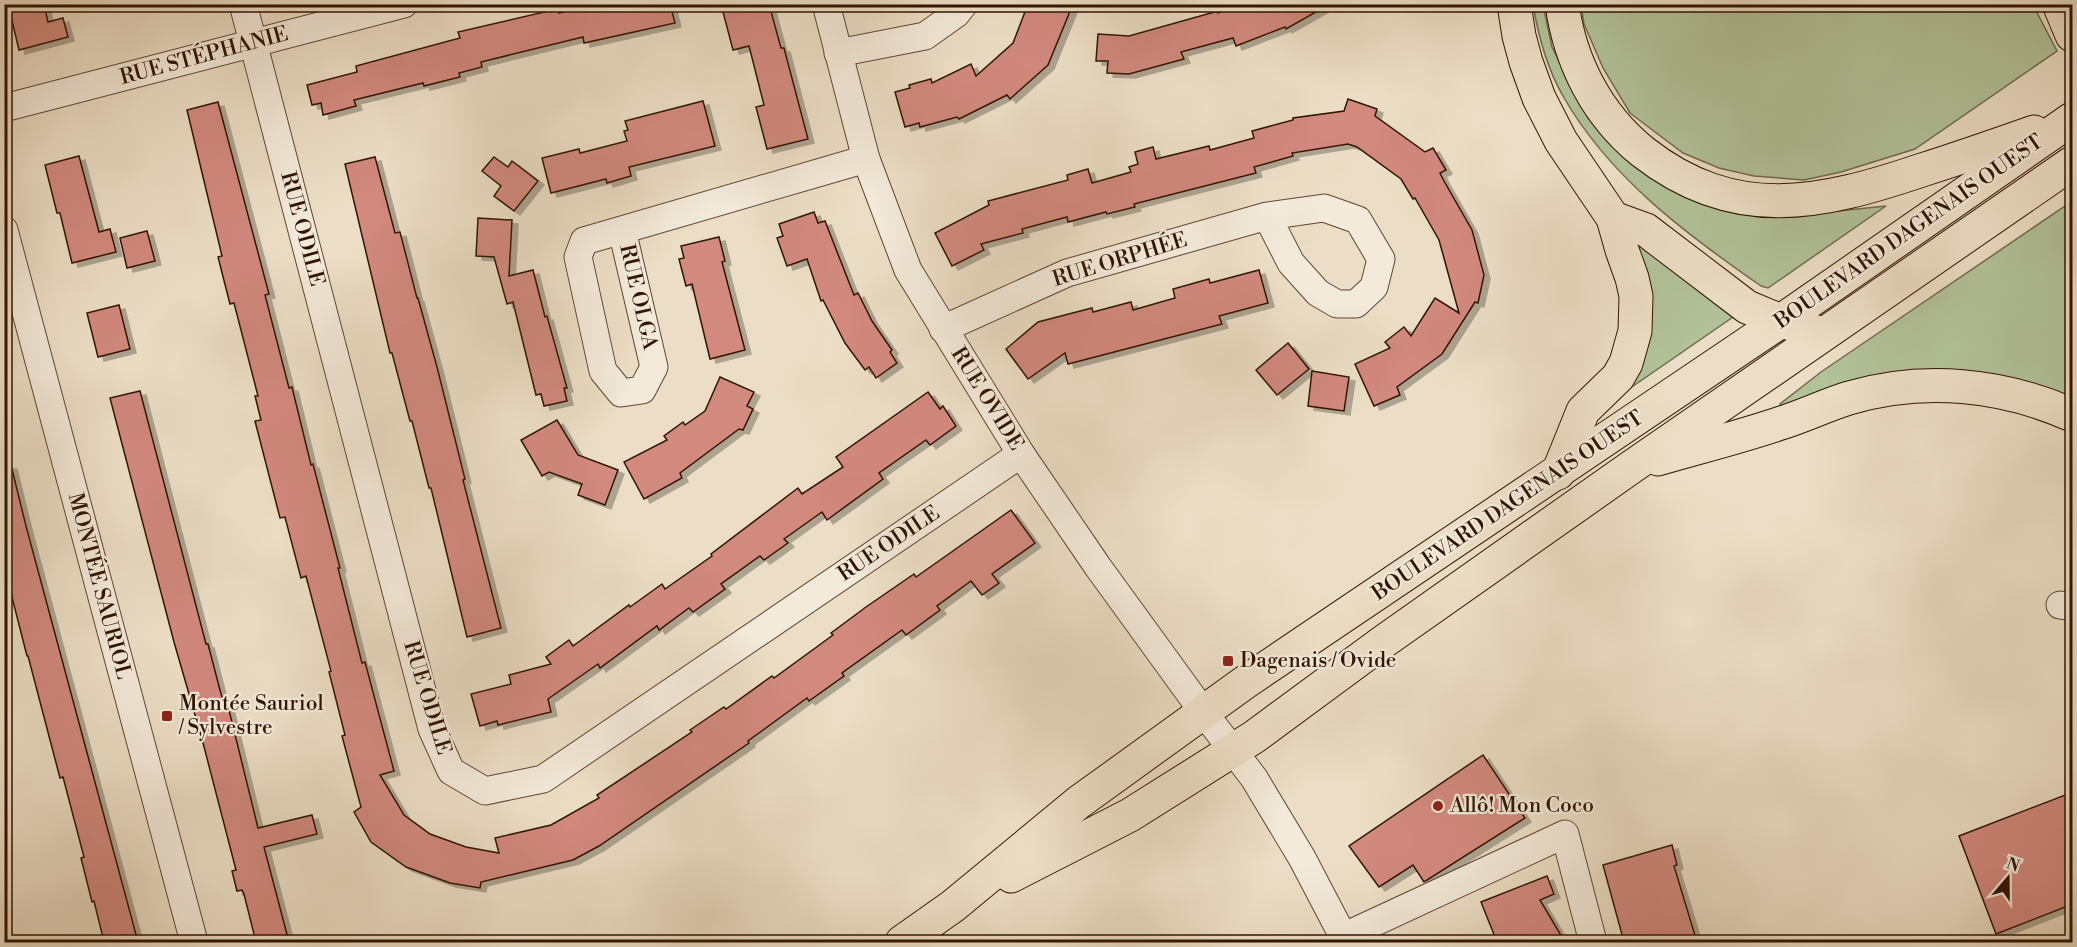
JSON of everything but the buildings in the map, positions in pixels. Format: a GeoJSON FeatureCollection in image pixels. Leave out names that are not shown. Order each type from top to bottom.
{"type":"FeatureCollection","features":[{"type":"Feature","properties":{"kind":"main road"},"geometry":{"type":"LineString","coordinates":[[1514,4],[1519,36],[1539,98],[1561,141],[1613,218],[1636,296],[1635,331],[1626,363],[1618,377],[1583,411],[1558,473]]}},
{"type":"Feature","properties":{"kind":"main road"},"geometry":{"type":"LineString","coordinates":[[1562,4],[1565,27],[1578,66],[1598,103],[1623,135],[1654,161],[1672,172],[1734,197],[1778,202],[1821,198],[1857,191],[2073,119]]}},
{"type":"Feature","properties":{"kind":"main road"},"geometry":{"type":"LineString","coordinates":[[2059,4],[2073,35]]}},
{"type":"Feature","properties":{"kind":"main road","name":"BOULEVARD DAGENAIS OUEST"},"geometry":{"type":"LineString","coordinates":[[902,942],[953,906],[1078,802],[1303,643],[1558,473],[2073,119]]}},
{"type":"Feature","properties":{"kind":"main road","name":"BOULEVARD DAGENAIS OUEST"},"geometry":{"type":"LineString","coordinates":[[953,906],[1130,814],[1233,751],[1630,468],[2073,163]]}},
{"type":"Feature","properties":{"kind":"main road"},"geometry":{"type":"LineString","coordinates":[[1613,218],[1646,230],[1748,307],[1781,321],[1823,334]]}},
{"type":"Feature","properties":{"kind":"main road"},"geometry":{"type":"LineString","coordinates":[[1630,468],[1782,423],[1850,398],[1904,388],[1953,385],[1979,387],[2026,398],[2073,415]]}},
{"type":"Feature","properties":{"kind":"street","name":"RUE ODILE"},"geometry":{"type":"LineString","coordinates":[[243,4],[432,729],[451,771],[485,791],[543,779],[1021,454]]}},
{"type":"Feature","properties":{"kind":"street","name":"RUE STÉPHANIE"},"geometry":{"type":"LineString","coordinates":[[4,108],[404,4]]}},
{"type":"Feature","properties":{"kind":"street","name":"RUE OVIDE"},"geometry":{"type":"LineString","coordinates":[[826,4],[866,159],[908,270],[1021,454],[1098,567],[1254,778],[1302,858],[1345,940]]}},
{"type":"Feature","properties":{"kind":"street"},"geometry":{"type":"LineString","coordinates":[[838,53],[925,36],[956,14],[964,4]]}},
{"type":"Feature","properties":{"kind":"street","name":"RUE OLGA"},"geometry":{"type":"LineString","coordinates":[[622,230],[654,368],[642,390],[621,393],[603,371],[578,257],[584,241],[866,159]]}},
{"type":"Feature","properties":{"kind":"street","name":"RUE ORPHÉE"},"geometry":{"type":"LineString","coordinates":[[943,329],[1067,273],[1268,216]]}},
{"type":"Feature","properties":{"kind":"street","name":"MONTÉE SAURIOL"},"geometry":{"type":"LineString","coordinates":[[4,230],[194,942]]}},
{"type":"Feature","properties":{"kind":"street"},"geometry":{"type":"LineString","coordinates":[[1345,940],[1565,834],[1593,942]]}},
{"type":"Feature","properties":{"kind":"green space"},"geometry":{"type":"Polygon","coordinates":[[[1533,5],[1543,5],[1552,47],[1588,118],[1626,157],[1656,181],[1697,201],[1791,216],[1886,206],[1768,288],[1761,286],[1705,246],[1651,202],[1603,153],[1582,125],[1558,86],[1544,52],[1533,5]]]}},
{"type":"Feature","properties":{"kind":"green space"},"geometry":{"type":"Polygon","coordinates":[[[1581,5],[2033,5],[2057,51],[1915,149],[1841,172],[1804,180],[1754,176],[1719,168],[1683,153],[1630,113],[1603,68],[1584,24],[1581,5]]]}},
{"type":"Feature","properties":{"kind":"green space"},"geometry":{"type":"Polygon","coordinates":[[[2068,204],[2072,204],[2072,402],[2053,394],[1783,409],[1780,404],[1821,372],[2068,204]]]}},
{"type":"Feature","properties":{"kind":"green space"},"geometry":{"type":"Polygon","coordinates":[[[1638,244],[1733,317],[1623,393],[1634,249],[1638,244]]]}},
{"type":"Feature","properties":{"kind":"place","name":"Dagenais / Ovide"},"geometry":{"type":"Point","coordinates":[1228,661]}},
{"type":"Feature","properties":{"kind":"place","name":"Montée Sauriol / Sylvestre"},"geometry":{"type":"Point","coordinates":[167,716]}},
{"type":"Feature","properties":{"kind":"place","name":"Allô! Mon Coco"},"geometry":{"type":"Point","coordinates":[1438,806]}}]}
